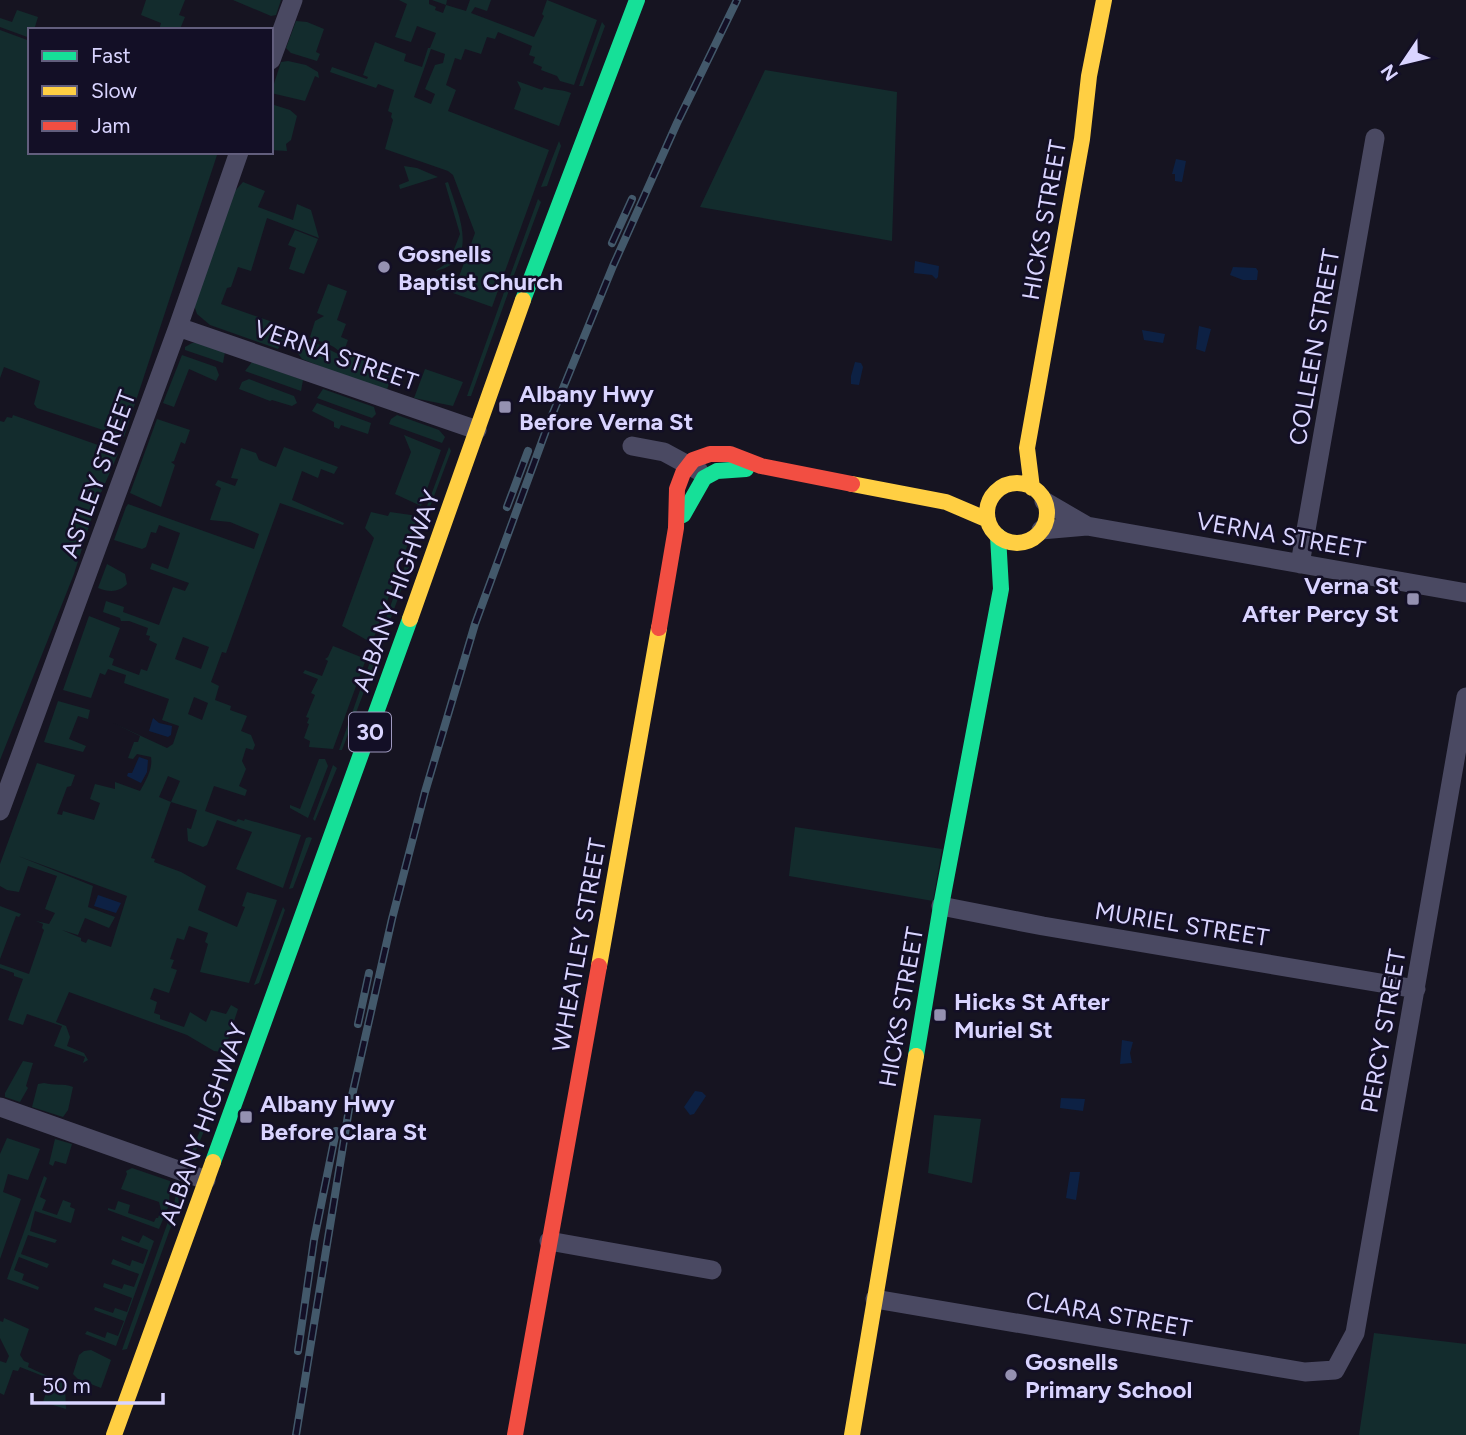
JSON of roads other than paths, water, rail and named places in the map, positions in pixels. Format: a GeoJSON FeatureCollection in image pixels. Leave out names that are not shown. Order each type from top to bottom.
{"type":"FeatureCollection","features":[{"type":"Feature","properties":{"kind":"main road","name":"ALBANY HIGHWAY"},"geometry":{"type":"LineString","coordinates":[[114,1435],[370,731],[523,300],[637,0]]}},
{"type":"Feature","properties":{"kind":"main road","name":"HICKS STREET"},"geometry":{"type":"LineString","coordinates":[[1002,488],[1027,449],[1080,153],[1089,76],[1104,0]]}},
{"type":"Feature","properties":{"kind":"main road","name":"HICKS STREET"},"geometry":{"type":"LineString","coordinates":[[1027,449],[1038,494]]}},
{"type":"Feature","properties":{"kind":"main road"},"geometry":{"type":"LineString","coordinates":[[687,463],[698,456],[718,453],[744,456],[761,466],[946,502],[988,520]]}},
{"type":"Feature","properties":{"kind":"main road","name":"WHEATLEY STREET"},"geometry":{"type":"LineString","coordinates":[[515,1435],[677,525],[675,506],[687,463]]}},
{"type":"Feature","properties":{"kind":"main road"},"geometry":{"type":"LineString","coordinates":[[677,525],[696,488],[707,476],[715,471],[761,466]]}},
{"type":"Feature","properties":{"kind":"main road"},"geometry":{"type":"LineString","coordinates":[[946,502],[1016,483],[1038,494],[1047,511],[1046,521],[1036,535],[1013,543],[998,536],[988,520],[988,505],[1002,488]]}},
{"type":"Feature","properties":{"kind":"main road","name":"HICKS STREET"},"geometry":{"type":"LineString","coordinates":[[1001,589],[1036,535]]}},
{"type":"Feature","properties":{"kind":"main road","name":"HICKS STREET"},"geometry":{"type":"LineString","coordinates":[[852,1435],[941,906],[1001,589],[998,536]]}},
{"type":"Feature","properties":{"kind":"street"},"geometry":{"type":"LineString","coordinates":[[273,55],[293,0]]}},
{"type":"Feature","properties":{"kind":"street","name":"COLLEEN STREET"},"geometry":{"type":"LineString","coordinates":[[1300,564],[1376,138]]}},
{"type":"Feature","properties":{"kind":"street","name":"ASTLEY STREET"},"geometry":{"type":"LineString","coordinates":[[0,811],[178,327],[238,154]]}},
{"type":"Feature","properties":{"kind":"street","name":"VERNA STREET"},"geometry":{"type":"LineString","coordinates":[[178,327],[477,430]]}},
{"type":"Feature","properties":{"kind":"street"},"geometry":{"type":"LineString","coordinates":[[632,446],[664,452],[707,476]]}},
{"type":"Feature","properties":{"kind":"street","name":"VERNA STREET"},"geometry":{"type":"LineString","coordinates":[[1038,494],[1087,526]]}},
{"type":"Feature","properties":{"kind":"street","name":"VERNA STREET"},"geometry":{"type":"LineString","coordinates":[[1036,535],[1087,526],[1466,593]]}},
{"type":"Feature","properties":{"kind":"street","name":"PERCY STREET"},"geometry":{"type":"LineString","coordinates":[[1335,1370],[1355,1333],[1466,697]]}},
{"type":"Feature","properties":{"kind":"street","name":"MURIEL STREET"},"geometry":{"type":"LineString","coordinates":[[941,906],[1042,926],[1416,989]]}},
{"type":"Feature","properties":{"kind":"street"},"geometry":{"type":"LineString","coordinates":[[0,1107],[206,1180]]}},
{"type":"Feature","properties":{"kind":"street"},"geometry":{"type":"LineString","coordinates":[[549,1241],[712,1270]]}},
{"type":"Feature","properties":{"kind":"street","name":"CLARA STREET"},"geometry":{"type":"LineString","coordinates":[[875,1299],[1306,1372],[1335,1370]]}},
{"type":"Feature","properties":{"kind":"water"},"geometry":{"type":"Polygon","coordinates":[[[1176,159],[1186,161],[1182,182],[1175,181],[1175,174],[1172,174],[1176,159]]]}},
{"type":"Feature","properties":{"kind":"water"},"geometry":{"type":"Polygon","coordinates":[[[915,261],[939,266],[938,277],[936,279],[932,275],[914,273],[915,261]]]}},
{"type":"Feature","properties":{"kind":"water"},"geometry":{"type":"Polygon","coordinates":[[[1233,267],[1256,268],[1257,280],[1243,280],[1230,275],[1233,267]]]}},
{"type":"Feature","properties":{"kind":"water"},"geometry":{"type":"Polygon","coordinates":[[[1199,326],[1211,329],[1205,352],[1196,349],[1199,326]]]}},
{"type":"Feature","properties":{"kind":"water"},"geometry":{"type":"Polygon","coordinates":[[[1142,330],[1165,334],[1163,343],[1144,340],[1142,330]]]}},
{"type":"Feature","properties":{"kind":"water"},"geometry":{"type":"Polygon","coordinates":[[[855,362],[861,363],[863,367],[859,385],[851,384],[855,362]]]}},
{"type":"Feature","properties":{"kind":"water"},"geometry":{"type":"Polygon","coordinates":[[[153,718],[159,723],[172,726],[171,735],[168,737],[149,731],[153,718]]]}},
{"type":"Feature","properties":{"kind":"water"},"geometry":{"type":"Polygon","coordinates":[[[139,757],[148,760],[147,772],[141,783],[127,776],[132,773],[139,757]]]}},
{"type":"Feature","properties":{"kind":"water"},"geometry":{"type":"Polygon","coordinates":[[[98,895],[121,903],[116,913],[94,906],[98,895]]]}},
{"type":"Feature","properties":{"kind":"water"},"geometry":{"type":"Polygon","coordinates":[[[1122,1040],[1133,1042],[1130,1053],[1132,1063],[1120,1064],[1122,1040]]]}},
{"type":"Feature","properties":{"kind":"water"},"geometry":{"type":"Polygon","coordinates":[[[695,1091],[706,1096],[694,1114],[690,1115],[684,1107],[695,1091]]]}},
{"type":"Feature","properties":{"kind":"water"},"geometry":{"type":"Polygon","coordinates":[[[1061,1098],[1085,1099],[1083,1111],[1060,1108],[1061,1098]]]}},
{"type":"Feature","properties":{"kind":"water"},"geometry":{"type":"Polygon","coordinates":[[[1070,1172],[1080,1172],[1076,1200],[1066,1198],[1070,1172]]]}},
{"type":"Feature","properties":{"kind":"railway"},"geometry":{"type":"LineString","coordinates":[[296,1435],[349,1109],[392,919],[425,792],[475,624],[548,425],[613,266],[677,123],[737,0]]}},
{"type":"Feature","properties":{"kind":"railway"},"geometry":{"type":"LineString","coordinates":[[612,243],[632,199]]}},
{"type":"Feature","properties":{"kind":"railway"},"geometry":{"type":"LineString","coordinates":[[507,507],[528,451]]}},
{"type":"Feature","properties":{"kind":"railway"},"geometry":{"type":"LineString","coordinates":[[358,1024],[369,973]]}},
{"type":"Feature","properties":{"kind":"railway"},"geometry":{"type":"LineString","coordinates":[[298,1351],[314,1240],[336,1131]]}},
{"type":"Feature","properties":{"kind":"place","name":"Gosnells Baptist Church"},"geometry":{"type":"Point","coordinates":[384,267]}},
{"type":"Feature","properties":{"kind":"place","name":"Albany Hwy Before Verna St"},"geometry":{"type":"Point","coordinates":[505,407]}},
{"type":"Feature","properties":{"kind":"place","name":"Verna St After Percy St"},"geometry":{"type":"Point","coordinates":[1413,599]}},
{"type":"Feature","properties":{"kind":"place","name":"Hicks St After Muriel St"},"geometry":{"type":"Point","coordinates":[940,1015]}},
{"type":"Feature","properties":{"kind":"place","name":"Albany Hwy Before Clara St"},"geometry":{"type":"Point","coordinates":[246,1117]}},
{"type":"Feature","properties":{"kind":"place","name":"Gosnells Primary School"},"geometry":{"type":"Point","coordinates":[1011,1375]}}]}
